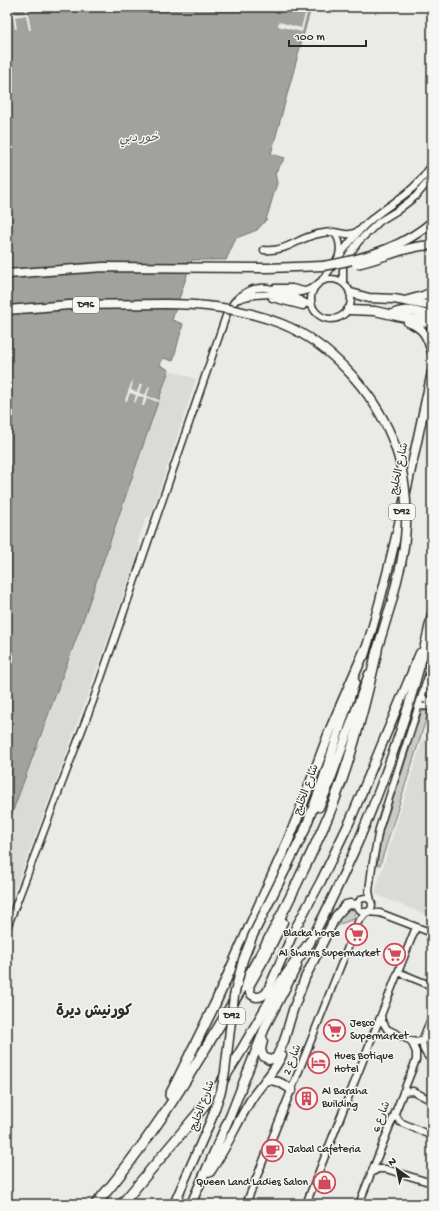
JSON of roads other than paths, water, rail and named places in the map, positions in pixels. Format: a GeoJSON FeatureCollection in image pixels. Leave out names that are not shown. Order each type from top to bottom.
{"type":"FeatureCollection","features":[{"type":"Feature","properties":{"kind":"highway"},"geometry":{"type":"LineString","coordinates":[[143,1143],[175,1086],[215,1004],[294,826],[331,728],[365,650]]}},
{"type":"Feature","properties":{"kind":"highway"},"geometry":{"type":"LineString","coordinates":[[96,1204],[143,1143],[181,1089],[262,954],[321,833],[339,788],[362,713],[377,651]]}},
{"type":"Feature","properties":{"kind":"highway"},"geometry":{"type":"LineString","coordinates":[[122,1204],[199,1112],[221,1083],[281,982],[310,942]]}},
{"type":"Feature","properties":{"kind":"main road"},"geometry":{"type":"LineString","coordinates":[[323,266],[355,259],[384,250],[413,236],[432,222]]}},
{"type":"Feature","properties":{"kind":"main road"},"geometry":{"type":"LineString","coordinates":[[7,274],[68,269],[131,267],[268,268],[340,266],[362,263],[412,247],[432,245]]}},
{"type":"Feature","properties":{"kind":"main road"},"geometry":{"type":"LineString","coordinates":[[405,300],[423,296],[432,292]]}},
{"type":"Feature","properties":{"kind":"main road"},"geometry":{"type":"LineString","coordinates":[[351,293],[369,298],[390,298],[432,306]]}},
{"type":"Feature","properties":{"kind":"main road","name":"D96"},"geometry":{"type":"LineString","coordinates":[[7,310],[103,304],[193,304],[236,311],[283,324],[318,344],[342,364],[369,394],[388,425],[399,453],[406,488],[407,527],[401,564],[377,651]]}},
{"type":"Feature","properties":{"kind":"main road"},"geometry":{"type":"LineString","coordinates":[[348,310],[366,310],[393,314],[432,324]]}},
{"type":"Feature","properties":{"kind":"main road"},"geometry":{"type":"LineString","coordinates":[[393,314],[407,310],[432,316]]}},
{"type":"Feature","properties":{"kind":"main road"},"geometry":{"type":"LineString","coordinates":[[393,314],[398,319],[421,329],[426,336],[432,352]]}},
{"type":"Feature","properties":{"kind":"main road","name":"شارع الخليج"},"geometry":{"type":"LineString","coordinates":[[174,1204],[211,1120],[221,1091],[225,1072],[234,996],[243,960],[252,937],[305,829],[320,789],[365,650],[396,539],[432,372]]}},
{"type":"Feature","properties":{"kind":"main road"},"geometry":{"type":"LineString","coordinates":[[191,1204],[231,1114],[266,1025],[310,942],[353,854],[384,778],[410,701],[432,614]]}},
{"type":"Feature","properties":{"kind":"main road"},"geometry":{"type":"LineString","coordinates":[[294,890],[286,913],[267,954],[249,986],[250,993],[256,997],[261,997],[267,992],[295,929],[327,869],[350,821],[413,667],[432,631]]}},
{"type":"Feature","properties":{"kind":"main road"},"geometry":{"type":"LineString","coordinates":[[305,829],[328,787],[377,651]]}},
{"type":"Feature","properties":{"kind":"main road"},"geometry":{"type":"LineString","coordinates":[[266,1025],[261,1052],[267,1059],[272,1060],[278,1056],[304,978],[336,916],[346,905],[359,903]]}},
{"type":"Feature","properties":{"kind":"main road"},"geometry":{"type":"LineString","coordinates":[[198,1188],[219,1158],[249,1103],[274,1069],[280,1058],[286,1034]]}},
{"type":"Feature","properties":{"kind":"main road"},"geometry":{"type":"LineString","coordinates":[[265,1080],[279,1082],[292,1090]]}},
{"type":"Feature","properties":{"kind":"street"},"geometry":{"type":"LineString","coordinates":[[7,928],[90,708],[225,319],[233,302],[241,295],[251,290],[261,288],[271,288],[291,293],[305,291],[314,287],[322,280],[337,258],[359,231],[376,216],[415,187],[432,164]]}},
{"type":"Feature","properties":{"kind":"street"},"geometry":{"type":"LineString","coordinates":[[343,282],[344,262],[356,244],[373,227],[416,196],[432,177]]}},
{"type":"Feature","properties":{"kind":"street"},"geometry":{"type":"LineString","coordinates":[[264,250],[282,249],[308,237],[334,232],[347,234],[359,231]]}},
{"type":"Feature","properties":{"kind":"street"},"geometry":{"type":"LineString","coordinates":[[334,232],[340,244],[337,258]]}},
{"type":"Feature","properties":{"kind":"street"},"geometry":{"type":"LineString","coordinates":[[233,302],[248,296],[265,295],[294,298],[313,308],[320,316],[331,319],[341,316],[348,310],[352,300],[348,287],[343,282],[333,278],[322,280]]}},
{"type":"Feature","properties":{"kind":"street"},"geometry":{"type":"LineString","coordinates":[[313,308],[311,295],[314,287]]}},
{"type":"Feature","properties":{"kind":"street"},"geometry":{"type":"LineString","coordinates":[[367,912],[370,910],[370,887],[379,830],[432,664]]}},
{"type":"Feature","properties":{"kind":"street"},"geometry":{"type":"LineString","coordinates":[[422,697],[432,704]]}},
{"type":"Feature","properties":{"kind":"street"},"geometry":{"type":"LineString","coordinates":[[419,706],[432,707]]}},
{"type":"Feature","properties":{"kind":"street"},"geometry":{"type":"LineString","coordinates":[[359,903],[370,887]]}},
{"type":"Feature","properties":{"kind":"street"},"geometry":{"type":"LineString","coordinates":[[359,903],[367,898],[380,913]]}},
{"type":"Feature","properties":{"kind":"street"},"geometry":{"type":"LineString","coordinates":[[359,903],[362,912],[380,913],[432,933]]}},
{"type":"Feature","properties":{"kind":"street","name":"شارع 2"},"geometry":{"type":"LineString","coordinates":[[246,1204],[358,922],[359,903]]}},
{"type":"Feature","properties":{"kind":"street","name":"شارع 2"},"geometry":{"type":"LineString","coordinates":[[358,922],[367,912]]}},
{"type":"Feature","properties":{"kind":"street"},"geometry":{"type":"LineString","coordinates":[[306,1204],[416,927]]}},
{"type":"Feature","properties":{"kind":"street"},"geometry":{"type":"LineString","coordinates":[[398,972],[432,986]]}},
{"type":"Feature","properties":{"kind":"street"},"geometry":{"type":"LineString","coordinates":[[382,1011],[382,1021],[387,1029]]}},
{"type":"Feature","properties":{"kind":"street"},"geometry":{"type":"LineString","coordinates":[[430,1059],[422,1047],[423,1039],[432,1017]]}},
{"type":"Feature","properties":{"kind":"street"},"geometry":{"type":"LineString","coordinates":[[373,1033],[379,1029],[387,1029],[411,1041],[418,1042],[423,1039]]}},
{"type":"Feature","properties":{"kind":"street"},"geometry":{"type":"LineString","coordinates":[[411,1041],[416,1052],[416,1060],[422,1057],[430,1059]]}},
{"type":"Feature","properties":{"kind":"street","name":"شارع 6"},"geometry":{"type":"LineString","coordinates":[[360,1204],[416,1060]]}},
{"type":"Feature","properties":{"kind":"street"},"geometry":{"type":"LineString","coordinates":[[403,1092],[413,1091],[432,1101]]}},
{"type":"Feature","properties":{"kind":"street"},"geometry":{"type":"LineString","coordinates":[[395,1114],[400,1122],[432,1136]]}},
{"type":"Feature","properties":{"kind":"street"},"geometry":{"type":"LineString","coordinates":[[371,1173],[378,1169],[386,1169],[432,1183]]}},
{"type":"Feature","properties":{"kind":"water","name":"خور دبي"},"geometry":{"type":"Polygon","coordinates":[[[7,7],[311,7],[271,154],[285,158],[275,173],[277,183],[266,220],[257,230],[236,238],[226,260],[192,260],[172,320],[183,324],[173,361],[163,358],[160,365],[169,370],[83,620],[7,827],[7,7]]]}},
{"type":"Feature","properties":{"kind":"place","name":"Blacka horse"},"geometry":{"type":"Point","coordinates":[356,934]}},
{"type":"Feature","properties":{"kind":"place","name":"Al Shams Supermarket"},"geometry":{"type":"Point","coordinates":[395,954]}},
{"type":"Feature","properties":{"kind":"place","name":"Jesco Supermarket"},"geometry":{"type":"Point","coordinates":[334,1030]}},
{"type":"Feature","properties":{"kind":"place","name":"Hues Botique Hotel"},"geometry":{"type":"Point","coordinates":[318,1063]}},
{"type":"Feature","properties":{"kind":"place","name":"Al Baraha Building"},"geometry":{"type":"Point","coordinates":[307,1098]}},
{"type":"Feature","properties":{"kind":"place","name":"Jabal Cafeteria"},"geometry":{"type":"Point","coordinates":[273,1150]}},
{"type":"Feature","properties":{"kind":"place","name":"Queen Land Ladies Salon"},"geometry":{"type":"Point","coordinates":[324,1183]}},
{"type":"Feature","properties":{"kind":"district","name":"كورنيش ديرة"},"geometry":{"type":"Point","coordinates":[94,1012]}}]}
